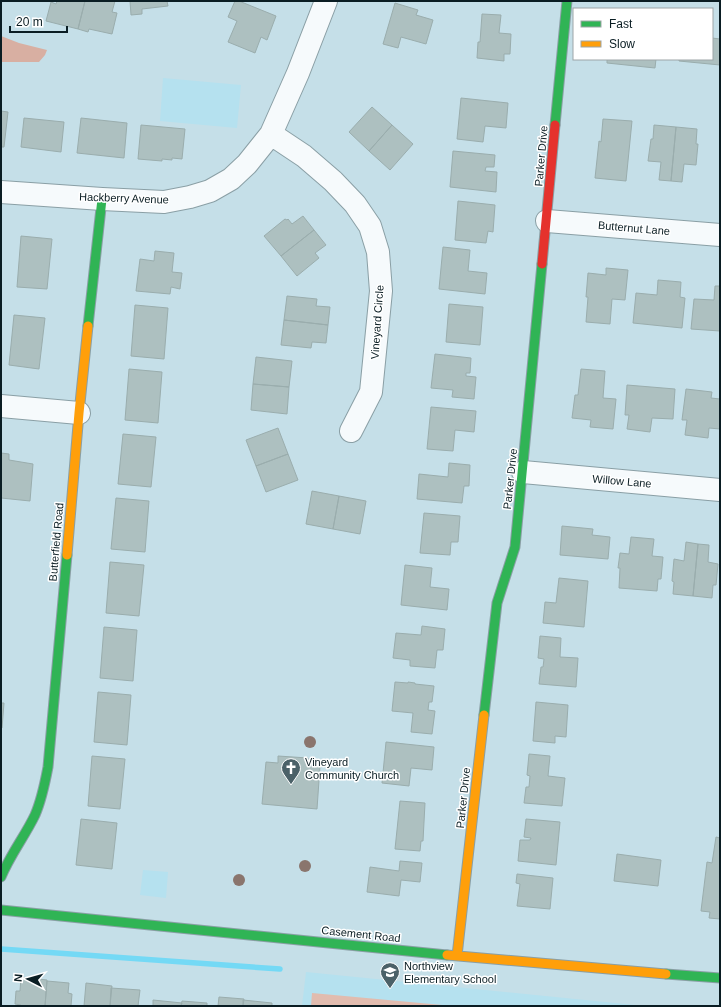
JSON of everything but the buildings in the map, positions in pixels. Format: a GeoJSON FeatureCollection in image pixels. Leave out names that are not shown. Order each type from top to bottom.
{"type":"FeatureCollection","features":[{"type":"Feature","properties":{"kind":"street","name":"Hackberry Avenue"},"geometry":{"type":"LineString","coordinates":[[1,192],[164,202],[210,191],[231,179],[247,164],[271,134],[298,73],[326,1]]}},
{"type":"Feature","properties":{"kind":"street","name":"Parker Drive"},"geometry":{"type":"LineString","coordinates":[[457,956],[497,603],[515,547],[568,1]]}},
{"type":"Feature","properties":{"kind":"street","name":"Vineyard Circle"},"geometry":{"type":"LineString","coordinates":[[271,134],[310,161],[333,181],[355,204],[370,226],[378,252],[381,292],[371,392],[351,431]]}},
{"type":"Feature","properties":{"kind":"street","name":"Butterfield Road"},"geometry":{"type":"LineString","coordinates":[[1,877],[5,864],[32,821],[41,800],[48,767],[80,413],[102,199]]}},
{"type":"Feature","properties":{"kind":"street","name":"Butternut Lane"},"geometry":{"type":"LineString","coordinates":[[547,221],[720,235]]}},
{"type":"Feature","properties":{"kind":"street"},"geometry":{"type":"LineString","coordinates":[[1,406],[80,413]]}},
{"type":"Feature","properties":{"kind":"street","name":"Willow Lane"},"geometry":{"type":"LineString","coordinates":[[523,472],[720,490]]}},
{"type":"Feature","properties":{"kind":"street","name":"Casement Road"},"geometry":{"type":"LineString","coordinates":[[1,910],[457,956],[720,978]]}},
{"type":"Feature","properties":{"kind":"shaded area"},"geometry":{"type":"Polygon","coordinates":[[[1,36],[19,43],[47,50],[39,62],[1,62],[1,36]]]}},
{"type":"Feature","properties":{"kind":"shaded area"},"geometry":{"type":"Polygon","coordinates":[[[163,78],[241,85],[237,128],[160,121],[163,78]]]}},
{"type":"Feature","properties":{"kind":"shaded area"},"geometry":{"type":"Polygon","coordinates":[[[143,870],[168,872],[166,898],[140,895],[143,870]]]}},
{"type":"Feature","properties":{"kind":"shaded area","name":"Northview Elementary School"},"geometry":{"type":"Polygon","coordinates":[[[306,972],[645,1006],[302,1006],[306,972]]]}},
{"type":"Feature","properties":{"kind":"shaded area"},"geometry":{"type":"Polygon","coordinates":[[[312,993],[453,1006],[311,1006],[312,993]]]}},
{"type":"Feature","properties":{"kind":"waterway"},"geometry":{"type":"LineString","coordinates":[[1,949],[280,969]]}},
{"type":"Feature","properties":{"kind":"traffic: fast"},"geometry":{"type":"LineString","coordinates":[[555,125],[567,1]]}},
{"type":"Feature","properties":{"kind":"traffic: fast"},"geometry":{"type":"LineString","coordinates":[[88,326],[102,199]]}},
{"type":"Feature","properties":{"kind":"traffic: fast"},"geometry":{"type":"LineString","coordinates":[[484,715],[497,603],[515,547],[542,264]]}},
{"type":"Feature","properties":{"kind":"traffic: fast"},"geometry":{"type":"LineString","coordinates":[[1,877],[35,815],[46,779],[67,555]]}},
{"type":"Feature","properties":{"kind":"traffic: fast"},"geometry":{"type":"LineString","coordinates":[[1,910],[447,955]]}},
{"type":"Feature","properties":{"kind":"traffic: fast"},"geometry":{"type":"LineString","coordinates":[[666,974],[720,978]]}},
{"type":"Feature","properties":{"kind":"traffic: slow"},"geometry":{"type":"LineString","coordinates":[[67,555],[88,326]]}},
{"type":"Feature","properties":{"kind":"traffic: slow"},"geometry":{"type":"LineString","coordinates":[[457,956],[484,715]]}},
{"type":"Feature","properties":{"kind":"traffic: slow"},"geometry":{"type":"LineString","coordinates":[[447,955],[666,974]]}},
{"type":"Feature","properties":{"kind":"traffic: jam"},"geometry":{"type":"LineString","coordinates":[[542,264],[555,125]]}},
{"type":"Feature","properties":{"kind":"place","name":"Vineyard Community Church"},"geometry":{"type":"Point","coordinates":[291,785]}},
{"type":"Feature","properties":{"kind":"place","name":"Northview Elementary School"},"geometry":{"type":"Point","coordinates":[390,989]}}]}
